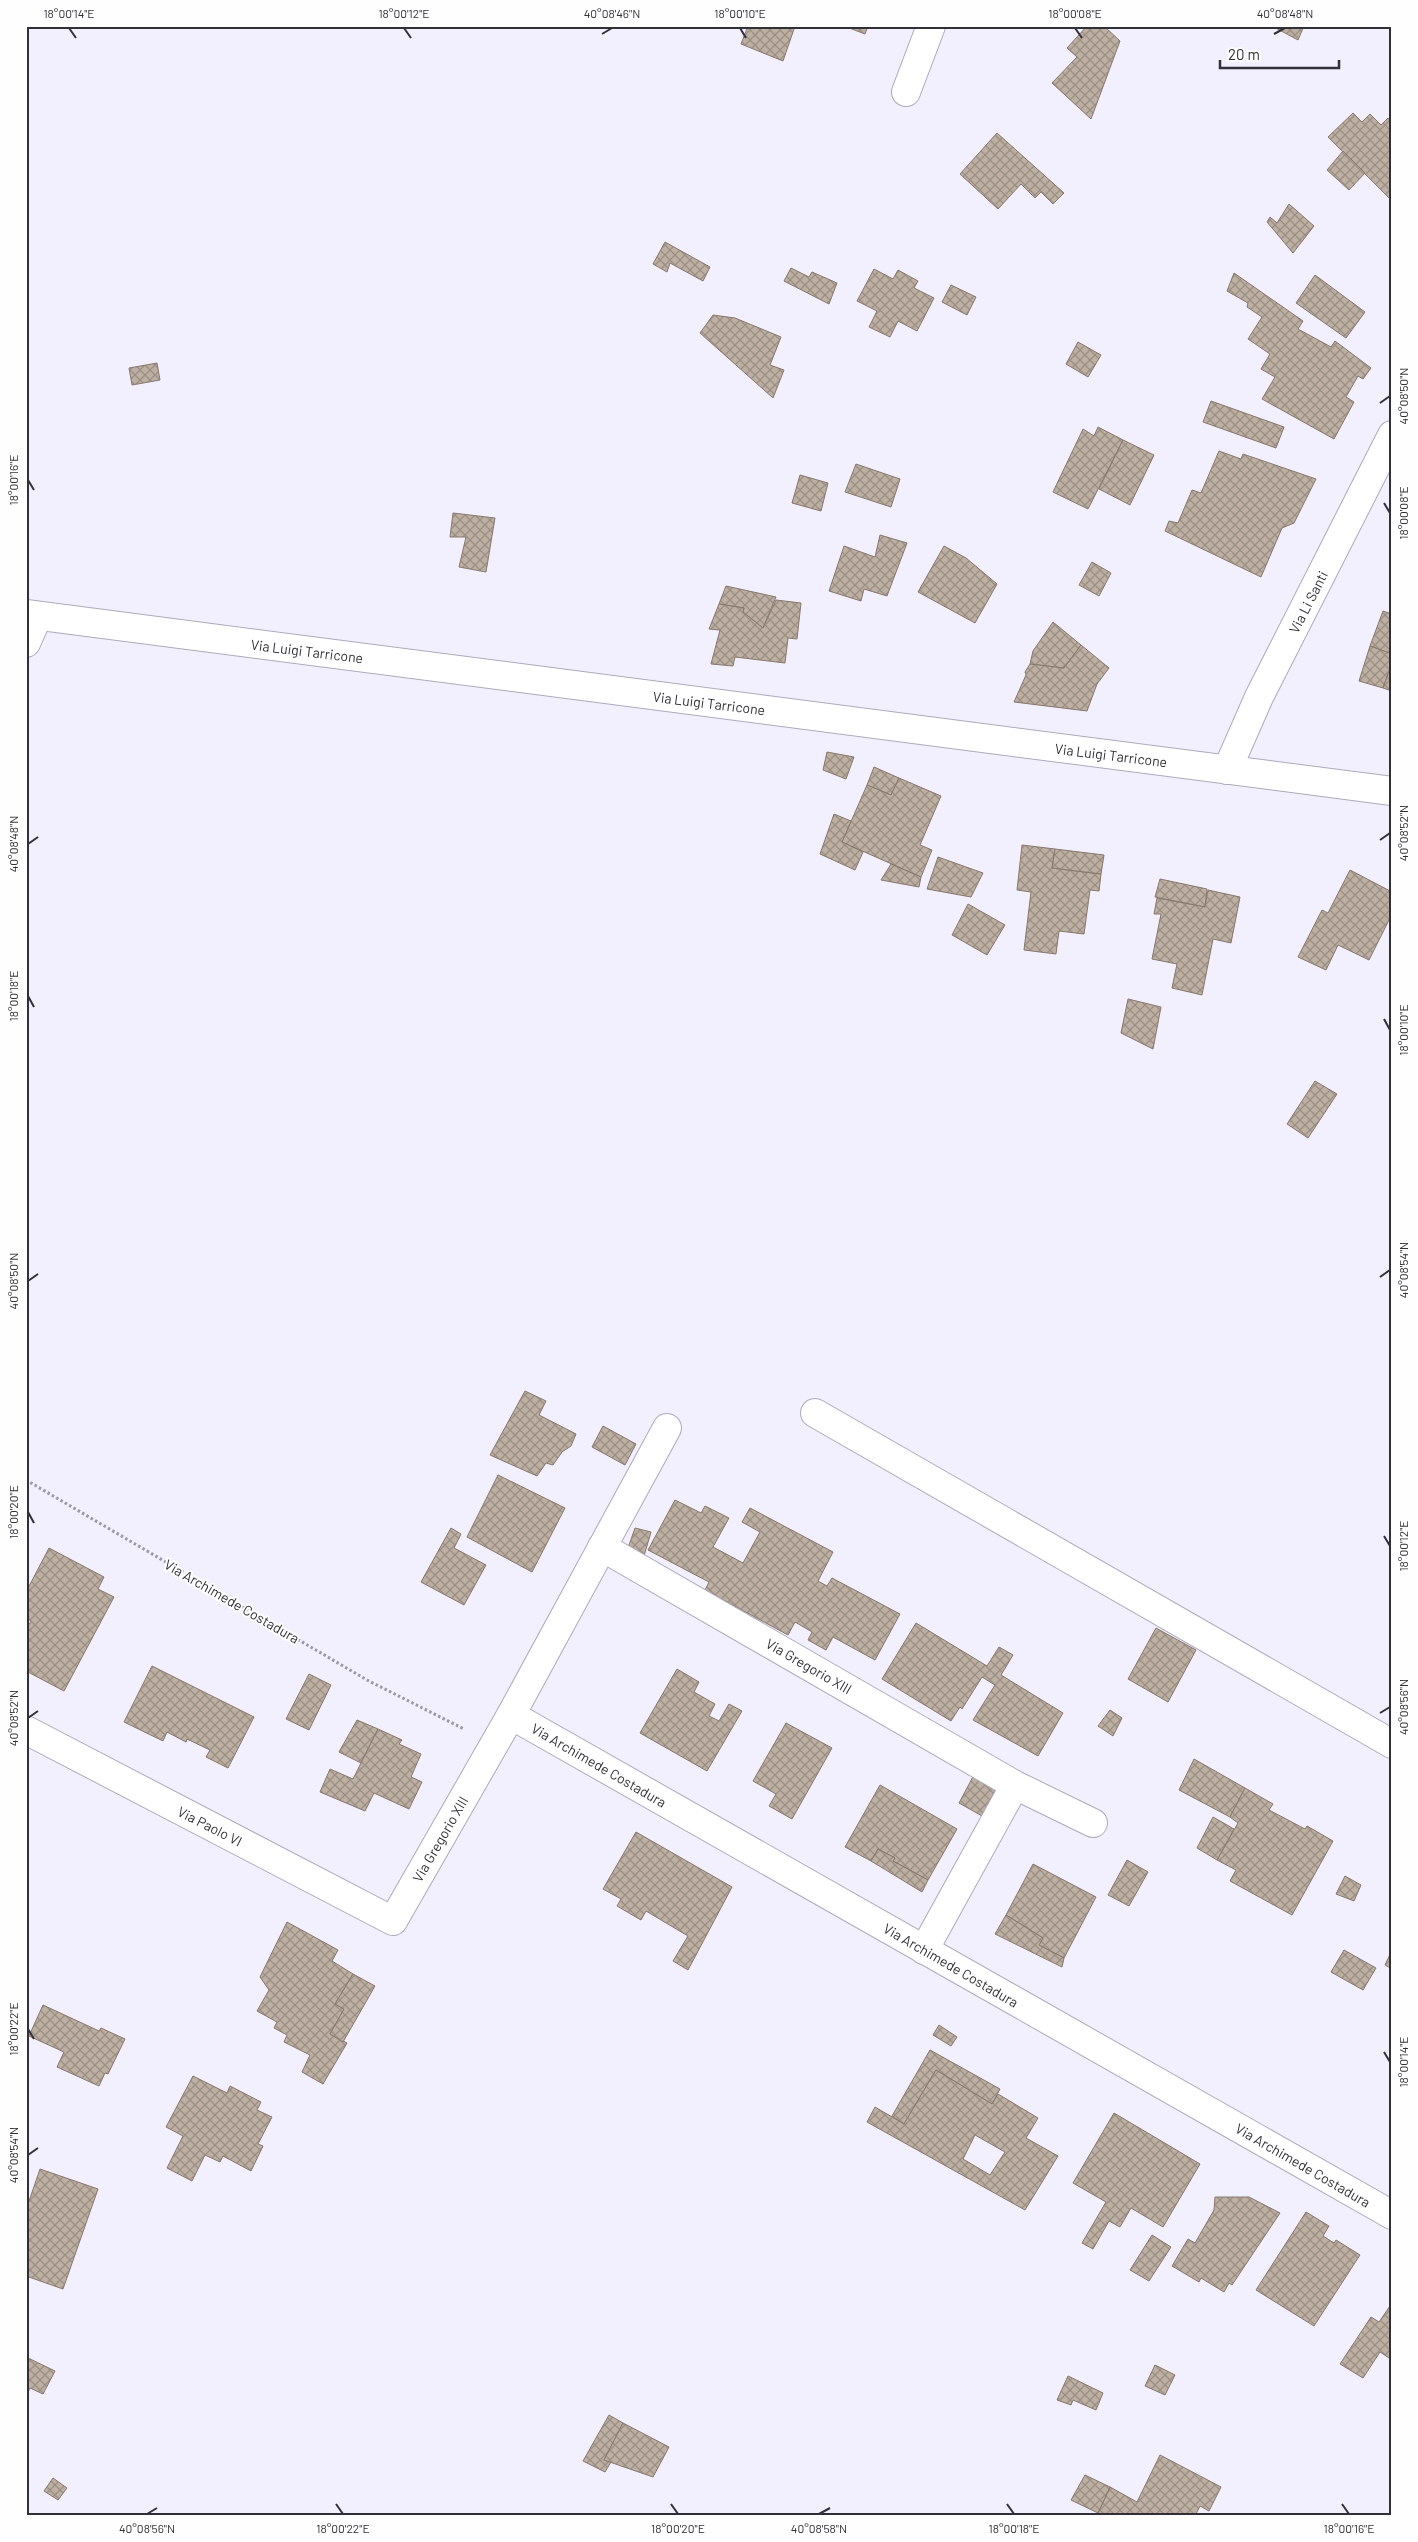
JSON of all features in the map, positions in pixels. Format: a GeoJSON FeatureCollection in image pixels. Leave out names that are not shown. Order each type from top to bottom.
{"type":"FeatureCollection","features":[{"type":"Feature","properties":{"kind":"street"},"geometry":{"type":"LineString","coordinates":[[906,92],[931,26]]}},
{"type":"Feature","properties":{"kind":"street","name":"Via Li Santi"},"geometry":{"type":"LineString","coordinates":[[1227,770],[1260,697],[1392,435]]}},
{"type":"Feature","properties":{"kind":"street"},"geometry":{"type":"LineString","coordinates":[[26,643],[32,615]]}},
{"type":"Feature","properties":{"kind":"street","name":"Via Luigi Tarricone"},"geometry":{"type":"LineString","coordinates":[[32,615],[1392,791]]}},
{"type":"Feature","properties":{"kind":"street"},"geometry":{"type":"LineString","coordinates":[[815,1413],[1392,1744]]}},
{"type":"Feature","properties":{"kind":"street","name":"Via Gregorio XIII"},"geometry":{"type":"LineString","coordinates":[[393,1921],[511,1715],[667,1428]]}},
{"type":"Feature","properties":{"kind":"street","name":"Via Gregorio XIII"},"geometry":{"type":"LineString","coordinates":[[602,1547],[1015,1785],[1093,1823]]}},
{"type":"Feature","properties":{"kind":"street","name":"Via Archimede Costadura"},"geometry":{"type":"LineString","coordinates":[[511,1715],[1392,2215]]}},
{"type":"Feature","properties":{"kind":"street","name":"Via Paolo VI"},"geometry":{"type":"LineString","coordinates":[[26,1730],[393,1921]]}},
{"type":"Feature","properties":{"kind":"street"},"geometry":{"type":"LineString","coordinates":[[924,1950],[1015,1785]]}},
{"type":"Feature","properties":{"kind":"path","name":"Via Archimede Costadura"},"geometry":{"type":"LineString","coordinates":[[26,1480],[367,1680],[494,1744]]}},
{"type":"Feature","properties":{"kind":"building"},"geometry":{"type":"Polygon","coordinates":[[[748,26],[789,26],[794,29],[783,61],[741,44],[748,26]]]}},
{"type":"Feature","properties":{"kind":"building"},"geometry":{"type":"Polygon","coordinates":[[[844,26],[868,26],[865,34],[844,26]]]}},
{"type":"Feature","properties":{"kind":"building"},"geometry":{"type":"Polygon","coordinates":[[[1087,26],[1104,26],[1120,41],[1091,119],[1052,83],[1077,57],[1067,48],[1087,26]]]}},
{"type":"Feature","properties":{"kind":"building"},"geometry":{"type":"Polygon","coordinates":[[[1272,26],[1304,26],[1298,40],[1272,26]]]}},
{"type":"Feature","properties":{"kind":"building"},"geometry":{"type":"Polygon","coordinates":[[[1353,113],[1362,122],[1370,114],[1381,125],[1388,118],[1392,123],[1392,201],[1328,137],[1353,113]]]}},
{"type":"Feature","properties":{"kind":"building"},"geometry":{"type":"Polygon","coordinates":[[[997,133],[1064,193],[1053,204],[1041,192],[1035,198],[1021,184],[998,209],[960,174],[997,133]]]}},
{"type":"Feature","properties":{"kind":"building"},"geometry":{"type":"Polygon","coordinates":[[[1343,151],[1365,173],[1349,190],[1327,170],[1343,151]]]}},
{"type":"Feature","properties":{"kind":"building"},"geometry":{"type":"Polygon","coordinates":[[[1289,204],[1314,226],[1293,253],[1267,222],[1270,217],[1277,223],[1289,204]]]}},
{"type":"Feature","properties":{"kind":"building"},"geometry":{"type":"Polygon","coordinates":[[[665,242],[710,267],[703,281],[670,263],[667,272],[653,264],[665,242]]]}},
{"type":"Feature","properties":{"kind":"building"},"geometry":{"type":"Polygon","coordinates":[[[791,268],[809,277],[812,272],[837,283],[829,304],[784,281],[791,268]]]}},
{"type":"Feature","properties":{"kind":"building"},"geometry":{"type":"Polygon","coordinates":[[[874,269],[893,279],[898,270],[918,281],[914,288],[934,298],[917,331],[898,321],[890,337],[869,327],[877,311],[857,301],[874,269]]]}},
{"type":"Feature","properties":{"kind":"building"},"geometry":{"type":"Polygon","coordinates":[[[1234,273],[1303,321],[1298,329],[1331,347],[1335,341],[1371,368],[1363,379],[1358,376],[1346,397],[1354,402],[1334,439],[1262,399],[1275,377],[1261,369],[1270,354],[1248,339],[1262,317],[1247,307],[1248,303],[1227,291],[1234,273]]]}},
{"type":"Feature","properties":{"kind":"building"},"geometry":{"type":"Polygon","coordinates":[[[1315,275],[1365,312],[1346,338],[1296,303],[1315,275]]]}},
{"type":"Feature","properties":{"kind":"building"},"geometry":{"type":"Polygon","coordinates":[[[951,285],[976,297],[967,315],[942,302],[951,285]]]}},
{"type":"Feature","properties":{"kind":"building"},"geometry":{"type":"Polygon","coordinates":[[[713,315],[735,318],[781,337],[770,365],[784,370],[773,398],[700,333],[713,315]]]}},
{"type":"Feature","properties":{"kind":"building"},"geometry":{"type":"Polygon","coordinates":[[[1078,342],[1101,355],[1088,377],[1066,364],[1078,342]]]}},
{"type":"Feature","properties":{"kind":"building"},"geometry":{"type":"Polygon","coordinates":[[[157,363],[160,380],[132,385],[129,368],[157,363]]]}},
{"type":"Feature","properties":{"kind":"building"},"geometry":{"type":"Polygon","coordinates":[[[1211,401],[1284,427],[1276,448],[1203,422],[1211,401]]]}},
{"type":"Feature","properties":{"kind":"building"},"geometry":{"type":"Polygon","coordinates":[[[1098,427],[1123,440],[1088,509],[1053,492],[1083,429],[1094,436],[1098,427]]]}},
{"type":"Feature","properties":{"kind":"building"},"geometry":{"type":"Polygon","coordinates":[[[1123,440],[1154,455],[1130,505],[1099,489],[1123,440]]]}},
{"type":"Feature","properties":{"kind":"building"},"geometry":{"type":"Polygon","coordinates":[[[1219,451],[1241,459],[1243,454],[1316,479],[1294,523],[1282,528],[1261,577],[1165,531],[1169,521],[1178,523],[1192,490],[1201,493],[1219,451]]]}},
{"type":"Feature","properties":{"kind":"building"},"geometry":{"type":"Polygon","coordinates":[[[856,464],[900,479],[891,507],[845,492],[856,464]]]}},
{"type":"Feature","properties":{"kind":"building"},"geometry":{"type":"Polygon","coordinates":[[[800,475],[828,483],[821,511],[792,503],[800,475]]]}},
{"type":"Feature","properties":{"kind":"building"},"geometry":{"type":"Polygon","coordinates":[[[453,513],[495,518],[486,572],[459,567],[466,537],[450,537],[453,513]]]}},
{"type":"Feature","properties":{"kind":"building"},"geometry":{"type":"Polygon","coordinates":[[[880,535],[907,543],[887,596],[864,589],[861,601],[829,591],[844,546],[875,557],[880,535]]]}},
{"type":"Feature","properties":{"kind":"building"},"geometry":{"type":"Polygon","coordinates":[[[944,546],[966,558],[997,584],[975,623],[918,592],[944,546]]]}},
{"type":"Feature","properties":{"kind":"building"},"geometry":{"type":"Polygon","coordinates":[[[1092,562],[1111,573],[1099,596],[1079,585],[1092,562]]]}},
{"type":"Feature","properties":{"kind":"building"},"geometry":{"type":"Polygon","coordinates":[[[726,586],[776,597],[763,628],[743,612],[744,608],[719,604],[726,586]]]}},
{"type":"Feature","properties":{"kind":"building"},"geometry":{"type":"Polygon","coordinates":[[[776,600],[801,603],[797,639],[788,638],[785,663],[735,657],[733,666],[711,664],[720,630],[709,629],[719,604],[744,608],[743,612],[763,628],[776,600]]]}},
{"type":"Feature","properties":{"kind":"building"},"geometry":{"type":"Polygon","coordinates":[[[1383,611],[1392,614],[1392,654],[1370,646],[1383,611]]]}},
{"type":"Feature","properties":{"kind":"building"},"geometry":{"type":"Polygon","coordinates":[[[1053,622],[1081,645],[1064,668],[1030,664],[1033,651],[1053,622]]]}},
{"type":"Feature","properties":{"kind":"building"},"geometry":{"type":"Polygon","coordinates":[[[1081,645],[1109,668],[1097,684],[1087,711],[1014,702],[1026,675],[1025,672],[1030,664],[1064,668],[1081,645]]]}},
{"type":"Feature","properties":{"kind":"building"},"geometry":{"type":"Polygon","coordinates":[[[1370,646],[1392,654],[1392,663],[1383,688],[1359,681],[1370,646]]]}},
{"type":"Feature","properties":{"kind":"building"},"geometry":{"type":"Polygon","coordinates":[[[1392,663],[1392,691],[1383,688],[1392,663]]]}},
{"type":"Feature","properties":{"kind":"building"},"geometry":{"type":"Polygon","coordinates":[[[827,752],[854,757],[846,779],[823,770],[827,752]]]}},
{"type":"Feature","properties":{"kind":"building"},"geometry":{"type":"Polygon","coordinates":[[[874,767],[899,778],[891,795],[867,785],[874,767]]]}},
{"type":"Feature","properties":{"kind":"building"},"geometry":{"type":"Polygon","coordinates":[[[899,778],[941,796],[920,845],[932,850],[921,877],[842,842],[867,785],[891,795],[899,778]]]}},
{"type":"Feature","properties":{"kind":"building"},"geometry":{"type":"Polygon","coordinates":[[[834,814],[851,821],[842,842],[863,852],[855,870],[820,854],[834,814]]]}},
{"type":"Feature","properties":{"kind":"building"},"geometry":{"type":"Polygon","coordinates":[[[1022,845],[1055,849],[1052,868],[1101,874],[1099,891],[1090,890],[1084,934],[1059,931],[1056,954],[1024,950],[1031,892],[1017,890],[1022,845]]]}},
{"type":"Feature","properties":{"kind":"building"},"geometry":{"type":"Polygon","coordinates":[[[1055,849],[1104,855],[1101,874],[1052,868],[1055,849]]]}},
{"type":"Feature","properties":{"kind":"building"},"geometry":{"type":"Polygon","coordinates":[[[938,857],[983,873],[971,897],[927,889],[938,857]]]}},
{"type":"Feature","properties":{"kind":"building"},"geometry":{"type":"Polygon","coordinates":[[[891,864],[921,877],[919,887],[881,880],[891,864]]]}},
{"type":"Feature","properties":{"kind":"building"},"geometry":{"type":"Polygon","coordinates":[[[1350,870],[1392,892],[1392,914],[1369,960],[1338,945],[1326,970],[1298,957],[1322,910],[1328,913],[1350,870]]]}},
{"type":"Feature","properties":{"kind":"building"},"geometry":{"type":"Polygon","coordinates":[[[1160,879],[1207,889],[1205,907],[1155,897],[1160,879]]]}},
{"type":"Feature","properties":{"kind":"building"},"geometry":{"type":"Polygon","coordinates":[[[1208,890],[1240,897],[1231,943],[1213,939],[1202,995],[1172,988],[1177,964],[1152,959],[1161,914],[1154,914],[1157,898],[1205,907],[1208,890]]]}},
{"type":"Feature","properties":{"kind":"building"},"geometry":{"type":"Polygon","coordinates":[[[968,904],[1005,925],[987,955],[952,935],[968,904]]]}},
{"type":"Feature","properties":{"kind":"building"},"geometry":{"type":"Polygon","coordinates":[[[1128,999],[1161,1007],[1153,1049],[1121,1033],[1128,999]]]}},
{"type":"Feature","properties":{"kind":"building"},"geometry":{"type":"Polygon","coordinates":[[[1315,1081],[1337,1094],[1308,1138],[1287,1124],[1315,1081]]]}},
{"type":"Feature","properties":{"kind":"building"},"geometry":{"type":"Polygon","coordinates":[[[525,1391],[546,1401],[539,1415],[576,1434],[571,1446],[562,1452],[553,1465],[546,1463],[537,1476],[490,1455],[525,1391]]]}},
{"type":"Feature","properties":{"kind":"building"},"geometry":{"type":"Polygon","coordinates":[[[603,1426],[636,1444],[625,1465],[592,1447],[603,1426]]]}},
{"type":"Feature","properties":{"kind":"building"},"geometry":{"type":"Polygon","coordinates":[[[498,1475],[565,1508],[532,1572],[467,1537],[498,1475]]]}},
{"type":"Feature","properties":{"kind":"building"},"geometry":{"type":"Polygon","coordinates":[[[675,1500],[701,1513],[705,1506],[729,1518],[713,1547],[743,1563],[760,1532],[742,1522],[750,1508],[833,1552],[818,1581],[827,1586],[832,1578],[900,1614],[875,1660],[833,1637],[826,1650],[808,1640],[812,1632],[795,1622],[788,1635],[705,1590],[709,1582],[648,1550],[675,1500]]]}},
{"type":"Feature","properties":{"kind":"building"},"geometry":{"type":"Polygon","coordinates":[[[451,1528],[461,1534],[454,1548],[486,1565],[464,1605],[421,1582],[451,1528]]]}},
{"type":"Feature","properties":{"kind":"building"},"geometry":{"type":"Polygon","coordinates":[[[635,1528],[651,1532],[644,1556],[627,1551],[635,1528]]]}},
{"type":"Feature","properties":{"kind":"building"},"geometry":{"type":"Polygon","coordinates":[[[49,1548],[104,1577],[98,1589],[114,1597],[64,1691],[26,1671],[26,1630],[31,1621],[26,1618],[26,1592],[49,1548]]]}},
{"type":"Feature","properties":{"kind":"building"},"geometry":{"type":"Polygon","coordinates":[[[916,1623],[987,1666],[999,1647],[1013,1655],[1001,1675],[1063,1713],[1038,1756],[973,1720],[995,1685],[982,1677],[962,1709],[960,1707],[951,1721],[882,1679],[916,1623]]]}},
{"type":"Feature","properties":{"kind":"building"},"geometry":{"type":"Polygon","coordinates":[[[1156,1628],[1196,1650],[1168,1702],[1128,1679],[1156,1628]]]}},
{"type":"Feature","properties":{"kind":"building"},"geometry":{"type":"Polygon","coordinates":[[[152,1666],[254,1717],[228,1768],[206,1757],[210,1750],[187,1739],[186,1742],[167,1732],[163,1741],[124,1722],[152,1666]]]}},
{"type":"Feature","properties":{"kind":"building"},"geometry":{"type":"Polygon","coordinates":[[[677,1669],[699,1682],[694,1692],[715,1704],[709,1716],[719,1721],[729,1704],[742,1711],[707,1771],[640,1733],[677,1669]]]}},
{"type":"Feature","properties":{"kind":"building"},"geometry":{"type":"Polygon","coordinates":[[[309,1674],[331,1685],[309,1730],[286,1719],[309,1674]]]}},
{"type":"Feature","properties":{"kind":"building"},"geometry":{"type":"Polygon","coordinates":[[[1110,1710],[1122,1718],[1113,1736],[1098,1726],[1110,1710]]]}},
{"type":"Feature","properties":{"kind":"building"},"geometry":{"type":"Polygon","coordinates":[[[357,1720],[378,1729],[361,1763],[339,1752],[357,1720]]]}},
{"type":"Feature","properties":{"kind":"building"},"geometry":{"type":"Polygon","coordinates":[[[786,1723],[832,1748],[792,1819],[769,1806],[776,1794],[753,1781],[786,1723]]]}},
{"type":"Feature","properties":{"kind":"building"},"geometry":{"type":"Polygon","coordinates":[[[378,1729],[402,1740],[399,1744],[421,1754],[411,1777],[422,1782],[409,1809],[374,1793],[365,1811],[320,1792],[330,1769],[353,1779],[378,1729]]]}},
{"type":"Feature","properties":{"kind":"building"},"geometry":{"type":"Polygon","coordinates":[[[1194,1759],[1245,1788],[1230,1817],[1179,1790],[1194,1759]]]}},
{"type":"Feature","properties":{"kind":"building"},"geometry":{"type":"Polygon","coordinates":[[[975,1773],[998,1785],[982,1816],[959,1803],[975,1773]]]}},
{"type":"Feature","properties":{"kind":"building"},"geometry":{"type":"Polygon","coordinates":[[[880,1785],[957,1829],[928,1880],[893,1861],[895,1858],[878,1849],[871,1861],[845,1847],[880,1785]]]}},
{"type":"Feature","properties":{"kind":"building"},"geometry":{"type":"Polygon","coordinates":[[[1245,1788],[1273,1804],[1269,1810],[1305,1829],[1307,1826],[1333,1841],[1292,1915],[1230,1881],[1236,1870],[1217,1860],[1238,1823],[1230,1817],[1245,1788]]]}},
{"type":"Feature","properties":{"kind":"building"},"geometry":{"type":"Polygon","coordinates":[[[1213,1817],[1234,1829],[1217,1860],[1197,1848],[1213,1817]]]}},
{"type":"Feature","properties":{"kind":"building"},"geometry":{"type":"Polygon","coordinates":[[[636,1832],[732,1887],[688,1970],[673,1961],[688,1936],[646,1911],[641,1920],[617,1906],[621,1899],[603,1889],[636,1832]]]}},
{"type":"Feature","properties":{"kind":"building"},"geometry":{"type":"Polygon","coordinates":[[[878,1849],[895,1858],[893,1861],[928,1880],[922,1892],[871,1861],[878,1849]]]}},
{"type":"Feature","properties":{"kind":"building"},"geometry":{"type":"Polygon","coordinates":[[[1127,1860],[1148,1872],[1129,1906],[1108,1895],[1127,1860]]]}},
{"type":"Feature","properties":{"kind":"building"},"geometry":{"type":"Polygon","coordinates":[[[1033,1864],[1096,1897],[1064,1958],[1039,1945],[1043,1938],[1006,1915],[1033,1864]]]}},
{"type":"Feature","properties":{"kind":"building"},"geometry":{"type":"Polygon","coordinates":[[[1345,1876],[1361,1885],[1354,1901],[1336,1894],[1345,1876]]]}},
{"type":"Feature","properties":{"kind":"building"},"geometry":{"type":"Polygon","coordinates":[[[1006,1915],[1043,1938],[1039,1945],[1064,1958],[1062,1967],[995,1934],[1006,1915]]]}},
{"type":"Feature","properties":{"kind":"building"},"geometry":{"type":"Polygon","coordinates":[[[287,1922],[338,1950],[332,1961],[353,1974],[335,2004],[344,2009],[330,2034],[347,2043],[323,2084],[302,2072],[310,2055],[284,2042],[287,2035],[274,2028],[277,2022],[257,2011],[269,1990],[260,1977],[287,1922]]]}},
{"type":"Feature","properties":{"kind":"building"},"geometry":{"type":"Polygon","coordinates":[[[1344,1950],[1376,1968],[1363,1990],[1331,1972],[1344,1950]]]}},
{"type":"Feature","properties":{"kind":"building"},"geometry":{"type":"Polygon","coordinates":[[[1392,1950],[1392,1969],[1385,1965],[1392,1950]]]}},
{"type":"Feature","properties":{"kind":"building"},"geometry":{"type":"Polygon","coordinates":[[[353,1974],[375,1986],[343,2042],[330,2034],[344,2009],[335,2004],[353,1974]]]}},
{"type":"Feature","properties":{"kind":"building"},"geometry":{"type":"Polygon","coordinates":[[[43,2005],[99,2031],[101,2028],[125,2039],[108,2074],[105,2073],[99,2086],[57,2067],[64,2052],[29,2036],[43,2005]]]}},
{"type":"Feature","properties":{"kind":"building"},"geometry":{"type":"Polygon","coordinates":[[[939,2025],[957,2037],[951,2046],[933,2035],[939,2025]]]}},
{"type":"Feature","properties":{"kind":"building"},"geometry":{"type":"Polygon","coordinates":[[[930,2050],[1000,2089],[992,2104],[936,2070],[904,2124],[892,2116],[930,2050]]]}},
{"type":"Feature","properties":{"kind":"building"},"geometry":{"type":"Polygon","coordinates":[[[936,2070],[992,2104],[998,2094],[1038,2118],[1026,2138],[1058,2156],[1025,2210],[867,2122],[875,2107],[904,2124],[936,2070]],[[975,2135],[963,2159],[990,2175],[1005,2152],[975,2135]]]}},
{"type":"Feature","properties":{"kind":"building"},"geometry":{"type":"Polygon","coordinates":[[[193,2076],[227,2093],[230,2086],[261,2102],[257,2110],[272,2117],[258,2144],[263,2146],[251,2171],[223,2156],[220,2162],[205,2155],[192,2181],[167,2168],[183,2136],[166,2127],[193,2076]]]}},
{"type":"Feature","properties":{"kind":"building"},"geometry":{"type":"Polygon","coordinates":[[[1114,2113],[1200,2164],[1163,2227],[1131,2208],[1120,2227],[1109,2221],[1093,2249],[1082,2243],[1106,2202],[1073,2183],[1114,2113]]]}},
{"type":"Feature","properties":{"kind":"building"},"geometry":{"type":"Polygon","coordinates":[[[40,2169],[98,2189],[63,2289],[26,2276],[26,2210],[40,2169]]]}},
{"type":"Feature","properties":{"kind":"building"},"geometry":{"type":"Polygon","coordinates":[[[1215,2197],[1249,2197],[1280,2213],[1232,2285],[1229,2283],[1224,2292],[1201,2278],[1199,2282],[1172,2266],[1188,2239],[1195,2243],[1214,2210],[1215,2197]]]}},
{"type":"Feature","properties":{"kind":"building"},"geometry":{"type":"Polygon","coordinates":[[[1306,2212],[1329,2226],[1323,2236],[1334,2243],[1336,2240],[1360,2255],[1314,2326],[1256,2290],[1306,2212]]]}},
{"type":"Feature","properties":{"kind":"building"},"geometry":{"type":"Polygon","coordinates":[[[1152,2235],[1171,2247],[1149,2281],[1130,2270],[1152,2235]]]}},
{"type":"Feature","properties":{"kind":"building"},"geometry":{"type":"Polygon","coordinates":[[[1392,2303],[1392,2360],[1380,2352],[1363,2378],[1340,2364],[1371,2317],[1379,2322],[1392,2303]]]}},
{"type":"Feature","properties":{"kind":"building"},"geometry":{"type":"Polygon","coordinates":[[[26,2357],[55,2371],[43,2394],[30,2388],[26,2396],[26,2357]]]}},
{"type":"Feature","properties":{"kind":"building"},"geometry":{"type":"Polygon","coordinates":[[[1155,2365],[1175,2375],[1165,2395],[1145,2386],[1155,2365]]]}},
{"type":"Feature","properties":{"kind":"building"},"geometry":{"type":"Polygon","coordinates":[[[1068,2376],[1103,2393],[1096,2410],[1073,2400],[1071,2405],[1057,2400],[1068,2376]]]}},
{"type":"Feature","properties":{"kind":"building"},"geometry":{"type":"Polygon","coordinates":[[[609,2415],[623,2423],[604,2460],[611,2462],[605,2472],[583,2461],[609,2415]]]}},
{"type":"Feature","properties":{"kind":"building"},"geometry":{"type":"Polygon","coordinates":[[[623,2423],[669,2447],[653,2477],[604,2460],[623,2423]]]}},
{"type":"Feature","properties":{"kind":"building"},"geometry":{"type":"Polygon","coordinates":[[[1160,2455],[1221,2487],[1209,2511],[1200,2506],[1195,2516],[1103,2516],[1098,2513],[1110,2487],[1137,2502],[1160,2455]]]}},
{"type":"Feature","properties":{"kind":"building"},"geometry":{"type":"Polygon","coordinates":[[[1085,2475],[1110,2487],[1098,2513],[1071,2500],[1085,2475]]]}},
{"type":"Feature","properties":{"kind":"building"},"geometry":{"type":"Polygon","coordinates":[[[53,2478],[67,2488],[58,2500],[44,2491],[53,2478]]]}}]}
